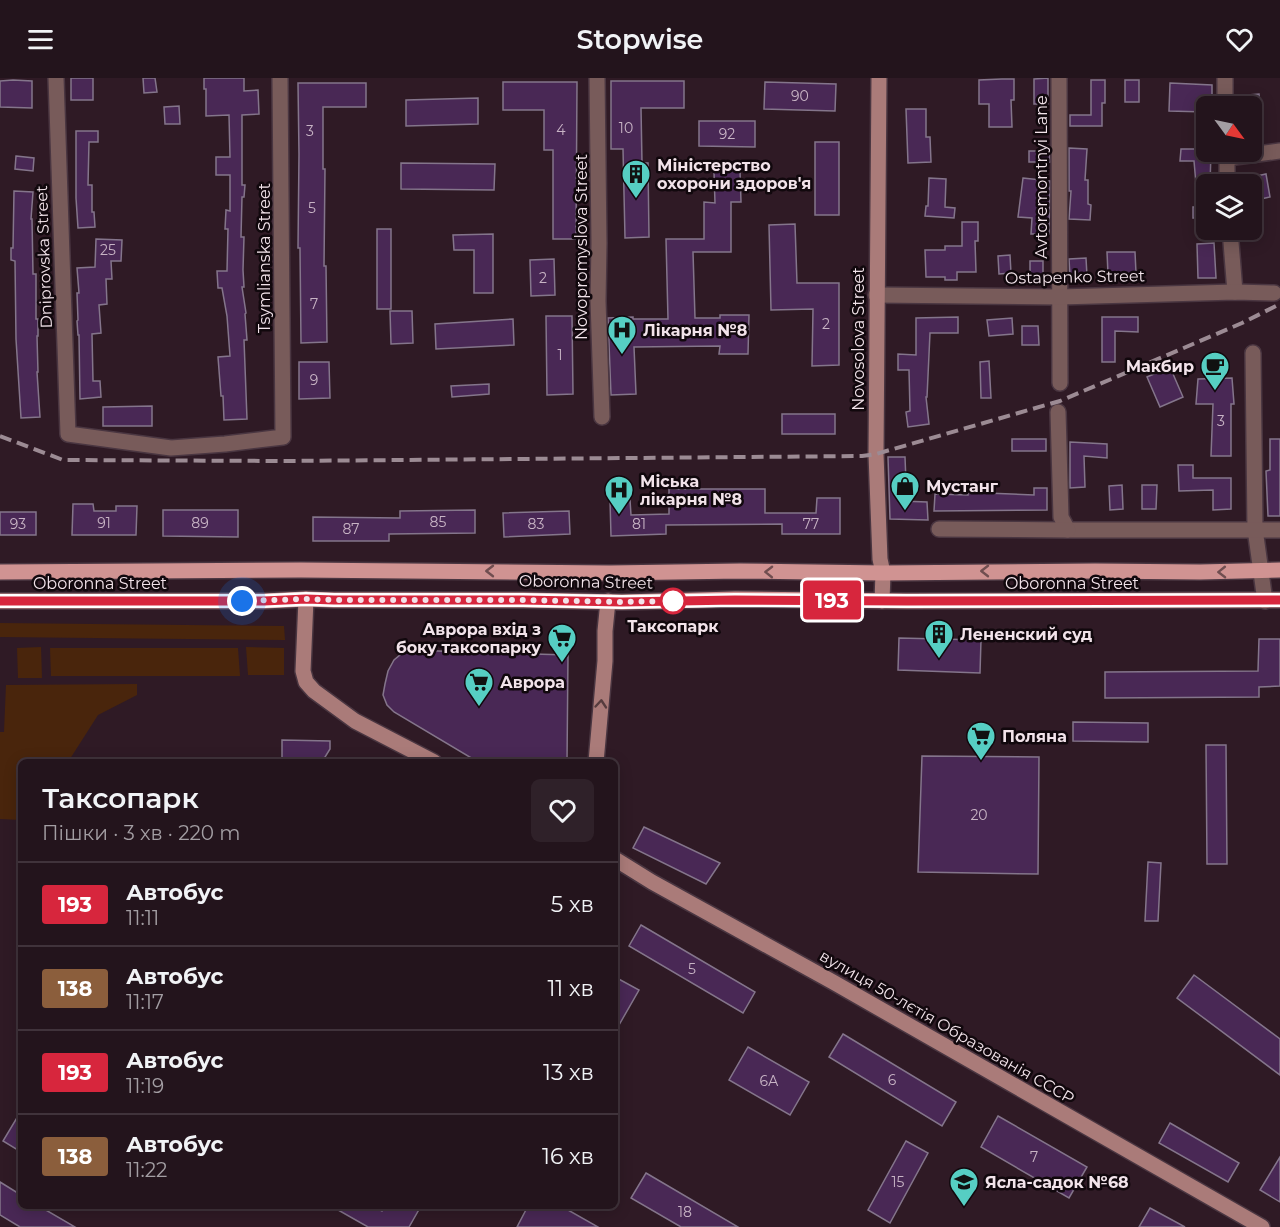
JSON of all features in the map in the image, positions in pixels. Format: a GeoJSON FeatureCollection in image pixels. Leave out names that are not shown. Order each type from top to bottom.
{"type":"FeatureCollection","features":[{"type":"Feature","properties":{"kind":"main road","name":"Oboronna Street"},"geometry":{"type":"LineString","coordinates":[[0,572],[301,570],[883,573],[1261,572],[1280,570]]}},
{"type":"Feature","properties":{"kind":"main road","name":"Oboronna Street"},"geometry":{"type":"LineString","coordinates":[[0,601],[306,599],[1273,601]]}},
{"type":"Feature","properties":{"kind":"street","name":"Dniprovska Street"},"geometry":{"type":"LineString","coordinates":[[56,78],[68,434],[171,448],[283,438]]}},
{"type":"Feature","properties":{"kind":"street","name":"Tsymlianska Street"},"geometry":{"type":"LineString","coordinates":[[280,78],[283,438]]}},
{"type":"Feature","properties":{"kind":"street","name":"Novopromyslova Street"},"geometry":{"type":"LineString","coordinates":[[597,78],[598,301],[602,417]]}},
{"type":"Feature","properties":{"kind":"street","name":"Novosolova Street"},"geometry":{"type":"LineString","coordinates":[[879,78],[876,454],[880,559],[883,573],[882,600]]}},
{"type":"Feature","properties":{"kind":"street","name":"Avtoremontnyi Lane"},"geometry":{"type":"LineString","coordinates":[[1059,78],[1060,383]]}},
{"type":"Feature","properties":{"kind":"street"},"geometry":{"type":"LineString","coordinates":[[1225,78],[1225,96]]}},
{"type":"Feature","properties":{"kind":"street"},"geometry":{"type":"LineString","coordinates":[[1262,153],[1280,152]]}},
{"type":"Feature","properties":{"kind":"street"},"geometry":{"type":"LineString","coordinates":[[1231,240],[1235,292]]}},
{"type":"Feature","properties":{"kind":"street","name":"Ostapenko Street"},"geometry":{"type":"LineString","coordinates":[[876,295],[1060,297],[1274,293]]}},
{"type":"Feature","properties":{"kind":"street"},"geometry":{"type":"LineString","coordinates":[[1252,353],[1255,529],[1261,572],[1273,601]]}},
{"type":"Feature","properties":{"kind":"street"},"geometry":{"type":"LineString","coordinates":[[1058,412],[1061,517],[1068,530]]}},
{"type":"Feature","properties":{"kind":"street"},"geometry":{"type":"LineString","coordinates":[[939,529],[1280,530]]}},
{"type":"Feature","properties":{"kind":"street"},"geometry":{"type":"LineString","coordinates":[[306,599],[303,671],[306,682],[314,691],[355,721],[428,759]]}},
{"type":"Feature","properties":{"kind":"street"},"geometry":{"type":"LineString","coordinates":[[596,759],[608,601]]}},
{"type":"Feature","properties":{"kind":"street","name":"вулиця 50-лєтія Образованія СССР"},"geometry":{"type":"LineString","coordinates":[[618,861],[1262,1227]]}},
{"type":"Feature","properties":{"kind":"shaded area"},"geometry":{"type":"Polygon","coordinates":[[[0,623],[284,626],[285,640],[0,637],[0,623]]]}},
{"type":"Feature","properties":{"kind":"shaded area"},"geometry":{"type":"Polygon","coordinates":[[[41,647],[42,678],[18,678],[17,648],[41,647]]]}},
{"type":"Feature","properties":{"kind":"shaded area"},"geometry":{"type":"Polygon","coordinates":[[[246,647],[284,648],[284,675],[248,675],[246,647]]]}},
{"type":"Feature","properties":{"kind":"shaded area"},"geometry":{"type":"Polygon","coordinates":[[[50,648],[238,648],[240,676],[51,676],[50,648]]]}},
{"type":"Feature","properties":{"kind":"shaded area"},"geometry":{"type":"Polygon","coordinates":[[[137,684],[137,695],[98,715],[70,759],[18,759],[18,820],[0,819],[0,732],[4,732],[6,685],[137,684]]]}},
{"type":"Feature","properties":{"kind":"building"},"geometry":{"type":"Polygon","coordinates":[[[71,78],[93,78],[93,100],[71,100],[71,78]]]}},
{"type":"Feature","properties":{"kind":"building"},"geometry":{"type":"Polygon","coordinates":[[[143,78],[155,78],[157,92],[144,93],[143,78]]]}},
{"type":"Feature","properties":{"kind":"building"},"geometry":{"type":"Polygon","coordinates":[[[204,78],[244,78],[244,91],[258,90],[259,114],[242,115],[242,185],[245,185],[244,197],[242,197],[241,237],[244,237],[244,287],[242,287],[246,313],[247,340],[244,340],[247,419],[224,420],[218,357],[230,356],[227,316],[222,288],[218,288],[217,271],[227,271],[228,229],[225,229],[226,210],[230,211],[230,175],[216,175],[216,157],[230,157],[229,115],[206,116],[204,78]]]}},
{"type":"Feature","properties":{"kind":"building"},"geometry":{"type":"Polygon","coordinates":[[[1048,78],[1048,104],[1034,104],[1034,79],[1048,78]]]}},
{"type":"Feature","properties":{"kind":"building"},"geometry":{"type":"Polygon","coordinates":[[[1014,79],[1014,100],[1011,100],[1012,127],[989,127],[989,104],[979,104],[979,80],[1014,79]]]}},
{"type":"Feature","properties":{"kind":"building"},"geometry":{"type":"Polygon","coordinates":[[[1091,80],[1105,80],[1102,126],[1070,126],[1070,115],[1091,115],[1091,80]]]}},
{"type":"Feature","properties":{"kind":"building"},"geometry":{"type":"Polygon","coordinates":[[[1125,80],[1139,80],[1139,102],[1125,102],[1125,80]]]}},
{"type":"Feature","properties":{"kind":"building"},"geometry":{"type":"Polygon","coordinates":[[[0,81],[32,81],[32,108],[0,107],[0,81]]]}},
{"type":"Feature","properties":{"kind":"building"},"geometry":{"type":"Polygon","coordinates":[[[611,81],[684,81],[684,108],[641,108],[642,163],[648,163],[649,237],[625,238],[623,149],[611,149],[611,81]]]}},
{"type":"Feature","properties":{"kind":"building"},"geometry":{"type":"Polygon","coordinates":[[[503,82],[577,82],[576,239],[553,239],[553,150],[544,150],[544,110],[503,110],[503,82]]]}},
{"type":"Feature","properties":{"kind":"building"},"geometry":{"type":"Polygon","coordinates":[[[765,82],[836,84],[835,111],[764,109],[765,82]]]}},
{"type":"Feature","properties":{"kind":"building"},"geometry":{"type":"Polygon","coordinates":[[[298,83],[366,83],[366,107],[323,107],[327,342],[301,343],[300,248],[298,248],[298,83]]]}},
{"type":"Feature","properties":{"kind":"building"},"geometry":{"type":"Polygon","coordinates":[[[1170,83],[1212,85],[1212,96],[1196,96],[1196,112],[1169,111],[1170,83]]]}},
{"type":"Feature","properties":{"kind":"building"},"geometry":{"type":"Polygon","coordinates":[[[1259,94],[1259,96],[1236,96],[1259,94]]]}},
{"type":"Feature","properties":{"kind":"building"},"geometry":{"type":"Polygon","coordinates":[[[478,98],[478,124],[406,126],[406,100],[478,98]]]}},
{"type":"Feature","properties":{"kind":"building"},"geometry":{"type":"Polygon","coordinates":[[[179,106],[180,124],[165,124],[164,107],[179,106]]]}},
{"type":"Feature","properties":{"kind":"building"},"geometry":{"type":"Polygon","coordinates":[[[906,109],[926,109],[926,137],[930,137],[931,162],[908,163],[906,109]]]}},
{"type":"Feature","properties":{"kind":"building"},"geometry":{"type":"Polygon","coordinates":[[[699,121],[755,121],[755,147],[699,146],[699,121]]]}},
{"type":"Feature","properties":{"kind":"building"},"geometry":{"type":"Polygon","coordinates":[[[76,131],[98,131],[98,142],[89,142],[88,185],[92,185],[92,212],[94,212],[95,227],[78,228],[76,131]]]}},
{"type":"Feature","properties":{"kind":"building"},"geometry":{"type":"Polygon","coordinates":[[[815,142],[839,142],[839,215],[815,215],[815,142]]]}},
{"type":"Feature","properties":{"kind":"building"},"geometry":{"type":"Polygon","coordinates":[[[1069,148],[1087,149],[1085,180],[1088,180],[1090,220],[1069,219],[1071,191],[1069,191],[1069,148]]]}},
{"type":"Feature","properties":{"kind":"building"},"geometry":{"type":"Polygon","coordinates":[[[1181,149],[1196,149],[1196,162],[1211,162],[1210,174],[1196,174],[1196,184],[1194,161],[1180,161],[1181,149]]]}},
{"type":"Feature","properties":{"kind":"building"},"geometry":{"type":"Polygon","coordinates":[[[1029,151],[1049,151],[1050,162],[1029,162],[1029,151]]]}},
{"type":"Feature","properties":{"kind":"building"},"geometry":{"type":"Polygon","coordinates":[[[16,156],[34,158],[33,171],[15,169],[16,156]]]}},
{"type":"Feature","properties":{"kind":"building"},"geometry":{"type":"Polygon","coordinates":[[[401,163],[495,164],[494,190],[401,189],[401,163]]]}},
{"type":"Feature","properties":{"kind":"building"},"geometry":{"type":"Polygon","coordinates":[[[740,171],[741,202],[731,202],[731,252],[693,252],[695,318],[749,315],[748,354],[719,354],[720,346],[634,347],[636,394],[611,395],[608,318],[668,319],[666,239],[704,239],[704,202],[715,203],[714,172],[740,171]]]}},
{"type":"Feature","properties":{"kind":"building"},"geometry":{"type":"Polygon","coordinates":[[[1266,174],[1270,197],[1262,199],[1262,175],[1266,174]]]}},
{"type":"Feature","properties":{"kind":"building"},"geometry":{"type":"Polygon","coordinates":[[[929,178],[946,179],[945,207],[955,208],[954,218],[925,216],[926,206],[928,206],[929,178]]]}},
{"type":"Feature","properties":{"kind":"building"},"geometry":{"type":"Polygon","coordinates":[[[1023,178],[1050,181],[1049,234],[1031,234],[1032,218],[1018,217],[1023,178]]]}},
{"type":"Feature","properties":{"kind":"building"},"geometry":{"type":"Polygon","coordinates":[[[14,191],[33,192],[31,219],[33,274],[36,274],[40,417],[21,418],[16,339],[15,261],[11,260],[14,191]]]}},
{"type":"Feature","properties":{"kind":"building"},"geometry":{"type":"Polygon","coordinates":[[[1193,207],[1196,207],[1196,218],[1193,218],[1193,207]]]}},
{"type":"Feature","properties":{"kind":"building"},"geometry":{"type":"Polygon","coordinates":[[[962,222],[978,222],[978,241],[975,241],[976,272],[957,272],[957,280],[945,280],[945,277],[926,277],[925,250],[945,250],[945,246],[962,246],[962,222]]]}},
{"type":"Feature","properties":{"kind":"building"},"geometry":{"type":"Polygon","coordinates":[[[795,224],[797,283],[839,283],[839,365],[812,366],[813,309],[771,310],[769,225],[795,224]]]}},
{"type":"Feature","properties":{"kind":"building"},"geometry":{"type":"Polygon","coordinates":[[[377,229],[391,229],[391,309],[377,309],[377,229]]]}},
{"type":"Feature","properties":{"kind":"building"},"geometry":{"type":"Polygon","coordinates":[[[493,234],[493,293],[474,293],[474,250],[454,250],[453,235],[493,234]]]}},
{"type":"Feature","properties":{"kind":"building"},"geometry":{"type":"Polygon","coordinates":[[[96,239],[122,240],[121,261],[111,261],[112,279],[106,279],[107,304],[99,305],[101,333],[92,334],[93,381],[100,381],[101,397],[80,399],[77,268],[95,267],[96,239]]]}},
{"type":"Feature","properties":{"kind":"building"},"geometry":{"type":"Polygon","coordinates":[[[1214,243],[1216,278],[1198,278],[1197,244],[1214,243]]]}},
{"type":"Feature","properties":{"kind":"building"},"geometry":{"type":"Polygon","coordinates":[[[1107,252],[1135,252],[1136,273],[1108,274],[1107,252]]]}},
{"type":"Feature","properties":{"kind":"building"},"geometry":{"type":"Polygon","coordinates":[[[1010,255],[1011,273],[999,274],[998,256],[1010,255]]]}},
{"type":"Feature","properties":{"kind":"building"},"geometry":{"type":"Polygon","coordinates":[[[1086,258],[1087,276],[1070,276],[1069,259],[1086,258]]]}},
{"type":"Feature","properties":{"kind":"building"},"geometry":{"type":"Polygon","coordinates":[[[554,259],[555,295],[531,296],[530,260],[554,259]]]}},
{"type":"Feature","properties":{"kind":"building"},"geometry":{"type":"Polygon","coordinates":[[[1030,261],[1043,261],[1043,276],[1030,276],[1030,261]]]}},
{"type":"Feature","properties":{"kind":"building"},"geometry":{"type":"Polygon","coordinates":[[[390,311],[412,311],[413,343],[391,344],[390,311]]]}},
{"type":"Feature","properties":{"kind":"building"},"geometry":{"type":"Polygon","coordinates":[[[546,316],[572,316],[573,394],[547,395],[546,316]]]}},
{"type":"Feature","properties":{"kind":"building"},"geometry":{"type":"Polygon","coordinates":[[[958,317],[958,333],[930,333],[926,397],[929,424],[908,427],[906,412],[910,411],[909,370],[898,370],[898,354],[916,355],[916,318],[958,317]]]}},
{"type":"Feature","properties":{"kind":"building"},"geometry":{"type":"Polygon","coordinates":[[[1102,317],[1138,317],[1138,332],[1115,331],[1115,362],[1102,362],[1102,317]]]}},
{"type":"Feature","properties":{"kind":"building"},"geometry":{"type":"Polygon","coordinates":[[[1012,318],[1013,334],[989,336],[987,320],[1012,318]]]}},
{"type":"Feature","properties":{"kind":"building"},"geometry":{"type":"Polygon","coordinates":[[[513,319],[514,345],[436,349],[435,324],[513,319]]]}},
{"type":"Feature","properties":{"kind":"building"},"geometry":{"type":"Polygon","coordinates":[[[1022,326],[1038,326],[1039,345],[1022,345],[1022,326]]]}},
{"type":"Feature","properties":{"kind":"building"},"geometry":{"type":"Polygon","coordinates":[[[989,361],[991,398],[981,398],[980,362],[989,361]]]}},
{"type":"Feature","properties":{"kind":"building"},"geometry":{"type":"Polygon","coordinates":[[[299,362],[329,362],[330,398],[299,399],[299,362]]]}},
{"type":"Feature","properties":{"kind":"building"},"geometry":{"type":"Polygon","coordinates":[[[1170,367],[1183,397],[1160,407],[1147,377],[1170,367]]]}},
{"type":"Feature","properties":{"kind":"building"},"geometry":{"type":"Polygon","coordinates":[[[1232,378],[1234,404],[1231,404],[1231,456],[1211,456],[1213,404],[1196,404],[1198,379],[1232,378]]]}},
{"type":"Feature","properties":{"kind":"building"},"geometry":{"type":"Polygon","coordinates":[[[489,384],[489,394],[452,397],[451,386],[489,384]]]}},
{"type":"Feature","properties":{"kind":"building"},"geometry":{"type":"Polygon","coordinates":[[[152,406],[152,426],[103,426],[103,407],[152,406]]]}},
{"type":"Feature","properties":{"kind":"building"},"geometry":{"type":"Polygon","coordinates":[[[782,414],[835,414],[835,434],[782,434],[782,414]]]}},
{"type":"Feature","properties":{"kind":"building"},"geometry":{"type":"Polygon","coordinates":[[[1012,439],[1046,439],[1046,451],[1012,451],[1012,439]]]}},
{"type":"Feature","properties":{"kind":"building"},"geometry":{"type":"Polygon","coordinates":[[[1270,439],[1280,439],[1280,516],[1268,516],[1266,471],[1270,470],[1270,439]]]}},
{"type":"Feature","properties":{"kind":"building"},"geometry":{"type":"Polygon","coordinates":[[[1070,442],[1107,444],[1107,458],[1084,456],[1085,487],[1070,488],[1070,442]]]}},
{"type":"Feature","properties":{"kind":"building"},"geometry":{"type":"Polygon","coordinates":[[[888,457],[905,457],[906,482],[901,485],[901,501],[927,502],[928,520],[890,519],[888,457]]]}},
{"type":"Feature","properties":{"kind":"building"},"geometry":{"type":"Polygon","coordinates":[[[1178,465],[1193,465],[1193,478],[1231,478],[1231,509],[1213,510],[1213,490],[1179,491],[1178,465]]]}},
{"type":"Feature","properties":{"kind":"building"},"geometry":{"type":"Polygon","coordinates":[[[1122,485],[1123,509],[1110,510],[1109,486],[1122,485]]]}},
{"type":"Feature","properties":{"kind":"building"},"geometry":{"type":"Polygon","coordinates":[[[1142,485],[1157,485],[1156,509],[1142,509],[1142,485]]]}},
{"type":"Feature","properties":{"kind":"building"},"geometry":{"type":"Polygon","coordinates":[[[1034,488],[1047,488],[1047,510],[934,511],[935,494],[1034,495],[1034,488]]]}},
{"type":"Feature","properties":{"kind":"building"},"geometry":{"type":"Polygon","coordinates":[[[669,489],[765,489],[765,513],[816,513],[817,498],[840,498],[840,534],[782,534],[782,524],[666,525],[666,534],[611,536],[610,500],[630,500],[631,515],[669,514],[669,489]]]}},
{"type":"Feature","properties":{"kind":"building"},"geometry":{"type":"Polygon","coordinates":[[[73,504],[93,504],[94,511],[116,511],[116,506],[137,506],[136,535],[72,535],[73,504]]]}},
{"type":"Feature","properties":{"kind":"building"},"geometry":{"type":"Polygon","coordinates":[[[163,510],[238,510],[238,537],[163,536],[163,510]]]}},
{"type":"Feature","properties":{"kind":"building"},"geometry":{"type":"Polygon","coordinates":[[[475,510],[475,533],[389,534],[389,541],[313,541],[313,517],[400,518],[400,511],[475,510]]]}},
{"type":"Feature","properties":{"kind":"building"},"geometry":{"type":"Polygon","coordinates":[[[569,511],[570,534],[504,537],[503,513],[569,511]]]}},
{"type":"Feature","properties":{"kind":"building"},"geometry":{"type":"Polygon","coordinates":[[[0,512],[36,512],[36,535],[0,535],[0,512]]]}},
{"type":"Feature","properties":{"kind":"building","name":"Лененский суд"},"geometry":{"type":"Polygon","coordinates":[[[899,638],[981,640],[980,673],[898,670],[899,638]]]}},
{"type":"Feature","properties":{"kind":"building"},"geometry":{"type":"Polygon","coordinates":[[[1259,639],[1280,639],[1280,686],[1259,687],[1259,697],[1105,698],[1105,672],[1258,671],[1259,639]]]}},
{"type":"Feature","properties":{"kind":"building","name":"Аврора"},"geometry":{"type":"Polygon","coordinates":[[[406,650],[568,655],[567,759],[473,759],[394,712],[387,705],[383,695],[388,671],[394,660],[406,650]]]}},
{"type":"Feature","properties":{"kind":"building"},"geometry":{"type":"Polygon","coordinates":[[[1073,722],[1148,723],[1148,742],[1073,741],[1073,722]]]}},
{"type":"Feature","properties":{"kind":"building"},"geometry":{"type":"Polygon","coordinates":[[[282,740],[330,741],[330,749],[324,759],[282,759],[282,740]]]}},
{"type":"Feature","properties":{"kind":"building"},"geometry":{"type":"Polygon","coordinates":[[[1206,745],[1226,745],[1227,864],[1207,864],[1206,745]]]}},
{"type":"Feature","properties":{"kind":"building"},"geometry":{"type":"Polygon","coordinates":[[[922,756],[1039,757],[1038,874],[918,872],[922,756]]]}},
{"type":"Feature","properties":{"kind":"building"},"geometry":{"type":"Polygon","coordinates":[[[644,827],[720,863],[706,884],[633,848],[644,827]]]}},
{"type":"Feature","properties":{"kind":"building"},"geometry":{"type":"Polygon","coordinates":[[[1148,862],[1161,863],[1158,921],[1145,921],[1148,862]]]}},
{"type":"Feature","properties":{"kind":"building"},"geometry":{"type":"Polygon","coordinates":[[[641,925],[755,992],[743,1013],[629,946],[641,925]]]}},
{"type":"Feature","properties":{"kind":"building"},"geometry":{"type":"Polygon","coordinates":[[[1194,975],[1280,1039],[1280,1075],[1177,998],[1194,975]]]}},
{"type":"Feature","properties":{"kind":"building"},"geometry":{"type":"Polygon","coordinates":[[[618,979],[639,990],[618,1027],[618,979]]]}},
{"type":"Feature","properties":{"kind":"building"},"geometry":{"type":"Polygon","coordinates":[[[843,1034],[956,1102],[942,1126],[829,1057],[843,1034]]]}},
{"type":"Feature","properties":{"kind":"building"},"geometry":{"type":"Polygon","coordinates":[[[748,1047],[809,1082],[790,1115],[729,1080],[748,1047]]]}},
{"type":"Feature","properties":{"kind":"building"},"geometry":{"type":"Polygon","coordinates":[[[18,1116],[18,1150],[3,1141],[18,1116]]]}},
{"type":"Feature","properties":{"kind":"building"},"geometry":{"type":"Polygon","coordinates":[[[998,1116],[1087,1167],[1069,1198],[981,1147],[998,1116]]]}},
{"type":"Feature","properties":{"kind":"building"},"geometry":{"type":"Polygon","coordinates":[[[1170,1123],[1239,1163],[1228,1182],[1159,1143],[1170,1123]]]}},
{"type":"Feature","properties":{"kind":"building"},"geometry":{"type":"Polygon","coordinates":[[[906,1141],[928,1153],[890,1223],[868,1210],[906,1141]]]}},
{"type":"Feature","properties":{"kind":"building"},"geometry":{"type":"Polygon","coordinates":[[[1280,1157],[1280,1202],[1260,1190],[1280,1157]]]}},
{"type":"Feature","properties":{"kind":"building"},"geometry":{"type":"Polygon","coordinates":[[[646,1173],[738,1227],[681,1227],[631,1198],[646,1173]]]}},
{"type":"Feature","properties":{"kind":"building"},"geometry":{"type":"Polygon","coordinates":[[[0,1182],[18,1193],[18,1209],[44,1209],[75,1227],[20,1227],[0,1215],[0,1182]]]}},
{"type":"Feature","properties":{"kind":"building"},"geometry":{"type":"Polygon","coordinates":[[[1150,1208],[1185,1227],[1139,1227],[1150,1208]]]}},
{"type":"Feature","properties":{"kind":"building"},"geometry":{"type":"Polygon","coordinates":[[[336,1209],[378,1209],[382,1211],[383,1209],[419,1209],[409,1227],[368,1227],[336,1209]]]}},
{"type":"Feature","properties":{"kind":"building"},"geometry":{"type":"Polygon","coordinates":[[[526,1209],[566,1209],[598,1227],[517,1227],[526,1209]]]}},
{"type":"Feature","properties":{"kind":"railway"},"geometry":{"type":"LineString","coordinates":[[0,436],[63,460],[286,461],[862,456],[876,454],[1060,401],[1242,323],[1280,304]]}},
{"type":"Feature","properties":{"kind":"bus line","name":"193"},"geometry":{"type":"LineString","coordinates":[[0,601],[1280,600]]}},
{"type":"Feature","properties":{"kind":"place","name":"Міністерство охорони здоров'я"},"geometry":{"type":"Point","coordinates":[636,200]}},
{"type":"Feature","properties":{"kind":"place","name":"Лікарня №8"},"geometry":{"type":"Point","coordinates":[622,356]}},
{"type":"Feature","properties":{"kind":"place","name":"Макбир"},"geometry":{"type":"Point","coordinates":[1215,392]}},
{"type":"Feature","properties":{"kind":"place","name":"Мустанг"},"geometry":{"type":"Point","coordinates":[905,512]}},
{"type":"Feature","properties":{"kind":"place","name":"Міська лікарня №8"},"geometry":{"type":"Point","coordinates":[619,516]}},
{"type":"Feature","properties":{"kind":"place","name":"Таксопарк"},"geometry":{"type":"Point","coordinates":[673,601]}},
{"type":"Feature","properties":{"kind":"place","name":"Лененский суд"},"geometry":{"type":"Point","coordinates":[939,660]}},
{"type":"Feature","properties":{"kind":"place","name":"Аврора вхід з боку таксопарку"},"geometry":{"type":"Point","coordinates":[562,664]}},
{"type":"Feature","properties":{"kind":"place","name":"Аврора"},"geometry":{"type":"Point","coordinates":[479,708]}},
{"type":"Feature","properties":{"kind":"place","name":"Поляна"},"geometry":{"type":"Point","coordinates":[981,762]}},
{"type":"Feature","properties":{"kind":"place","name":"Ясла-садок №68"},"geometry":{"type":"Point","coordinates":[964,1208]}},
{"type":"Feature","properties":{"kind":"route"},"geometry":{"type":"LineString","coordinates":[[242,601],[306,599],[673,601]]}}]}
